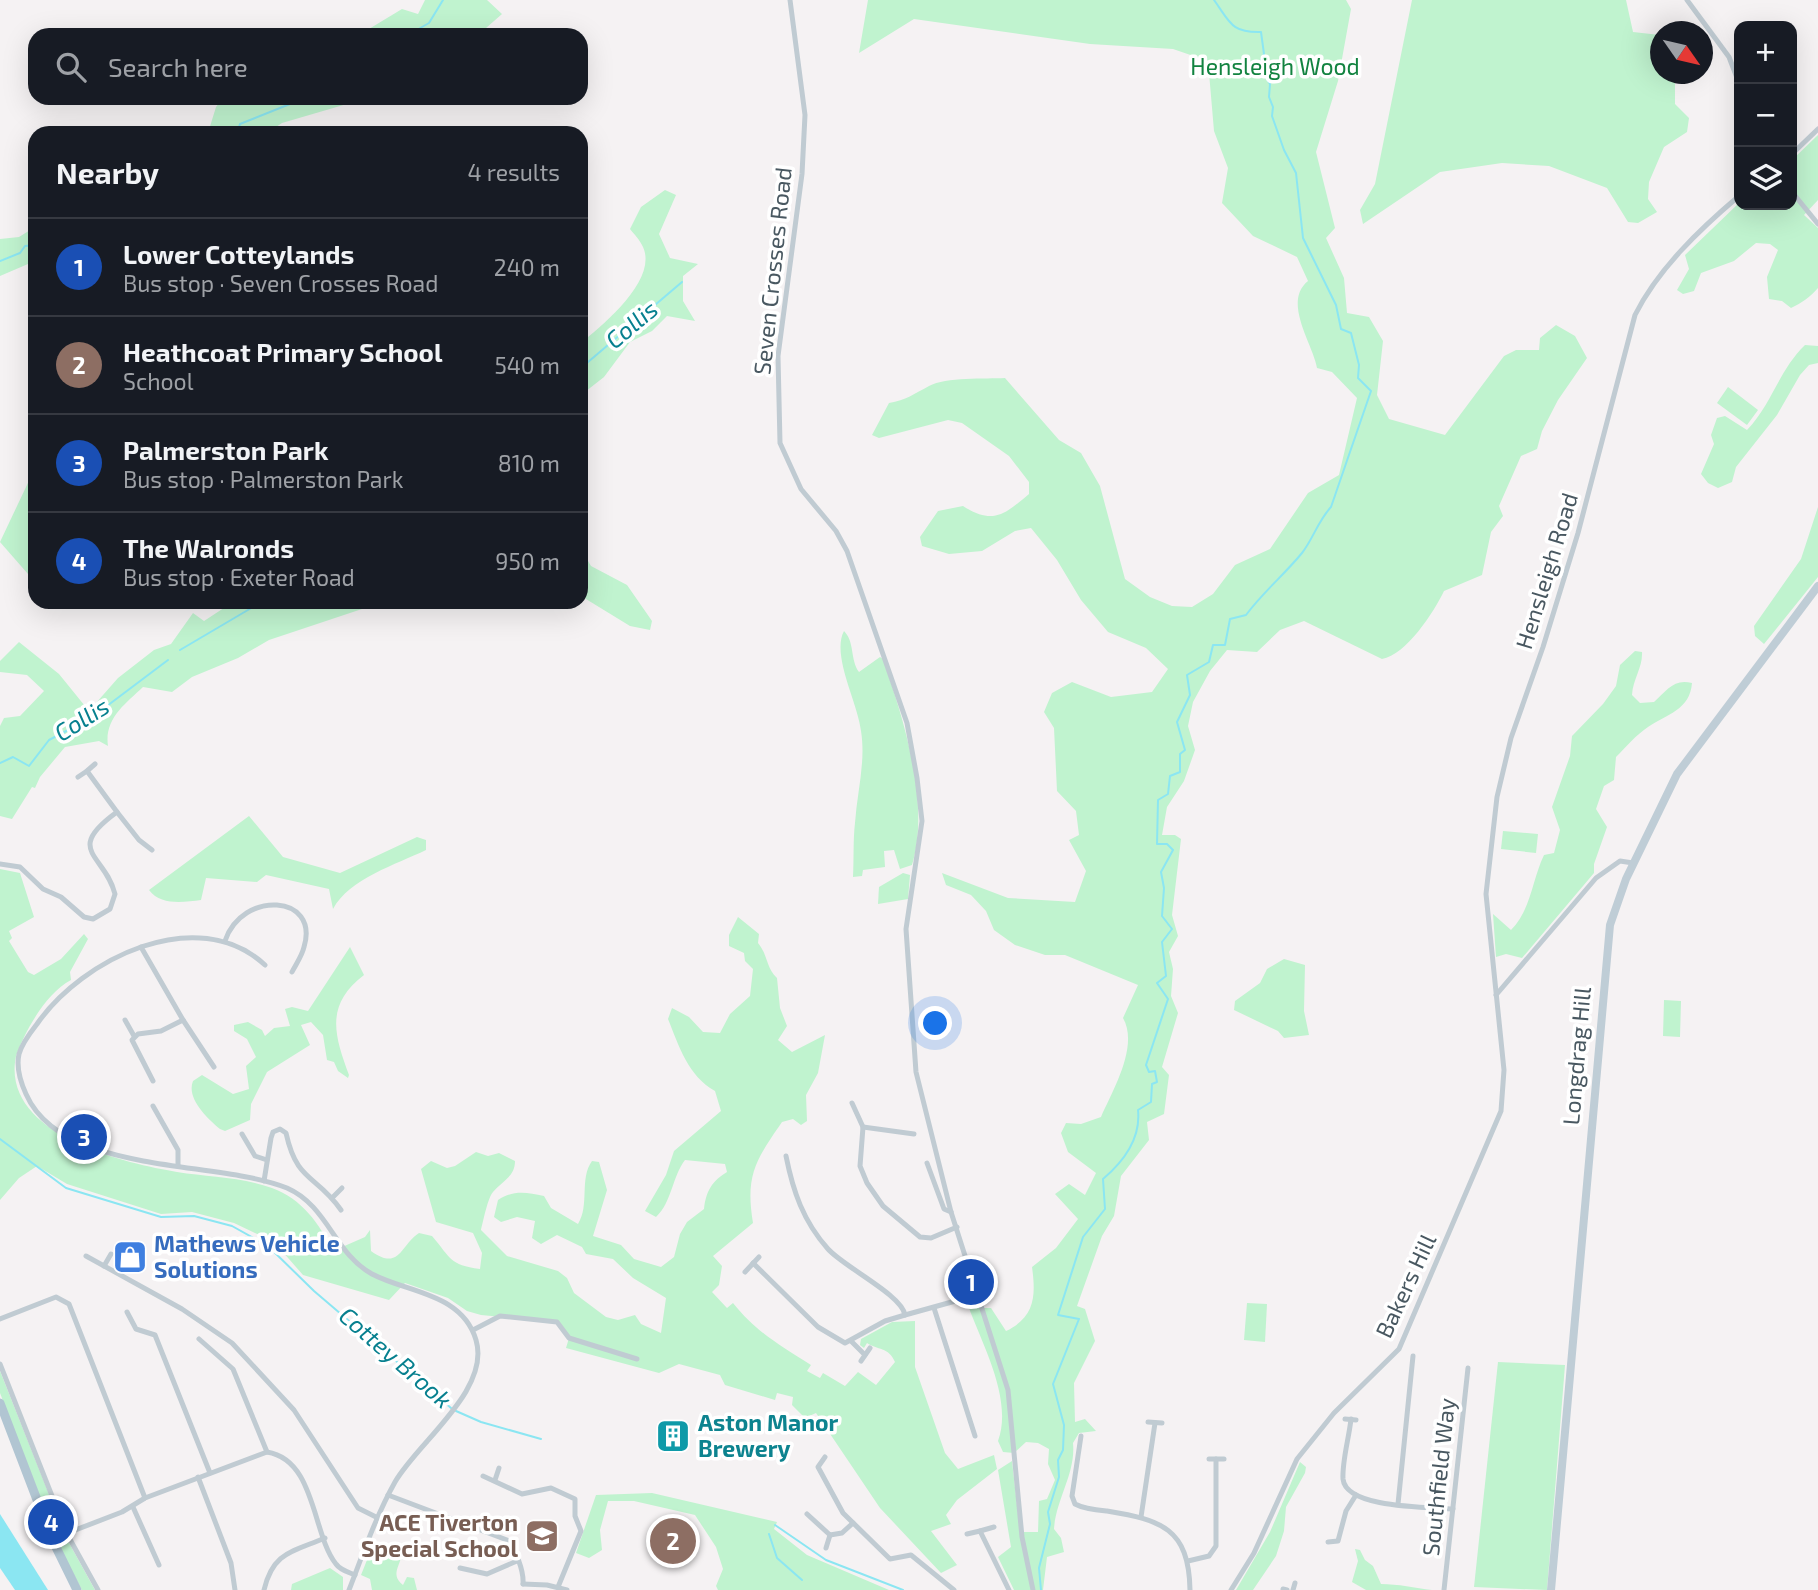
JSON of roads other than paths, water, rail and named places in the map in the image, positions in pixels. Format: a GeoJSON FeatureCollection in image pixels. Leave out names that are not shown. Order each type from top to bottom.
{"type":"FeatureCollection","features":[{"type":"Feature","properties":{"kind":"main road","name":"Longdrag Hill"},"geometry":{"type":"LineString","coordinates":[[1551,1590],[1605,966],[1614,912],[1660,804],[1691,754],[1818,586]]}},
{"type":"Feature","properties":{"kind":"main road"},"geometry":{"type":"LineString","coordinates":[[0,1403],[52,1539],[77,1590]]}},
{"type":"Feature","properties":{"kind":"street","name":"Seven Crosses Road"},"geometry":{"type":"LineString","coordinates":[[790,0],[805,115],[802,174],[778,356],[780,443],[801,489],[836,531],[847,551],[907,723],[922,821],[906,929],[916,1073],[951,1212],[1008,1390],[1022,1536],[1033,1590]]}},
{"type":"Feature","properties":{"kind":"street"},"geometry":{"type":"LineString","coordinates":[[1687,0],[1729,57],[1734,70]]}},
{"type":"Feature","properties":{"kind":"street"},"geometry":{"type":"LineString","coordinates":[[1797,149],[1818,129]]}},
{"type":"Feature","properties":{"kind":"street"},"geometry":{"type":"LineString","coordinates":[[1797,198],[1818,224]]}},
{"type":"Feature","properties":{"kind":"street","name":"Hensleigh Road"},"geometry":{"type":"LineString","coordinates":[[1496,995],[1486,894],[1497,797],[1511,738],[1543,647],[1578,533],[1610,419],[1629,332],[1654,284],[1701,231],[1734,201]]}},
{"type":"Feature","properties":{"kind":"street"},"geometry":{"type":"LineString","coordinates":[[78,777],[95,764]]}},
{"type":"Feature","properties":{"kind":"street"},"geometry":{"type":"LineString","coordinates":[[87,771],[139,840],[152,850]]}},
{"type":"Feature","properties":{"kind":"street"},"geometry":{"type":"LineString","coordinates":[[0,864],[20,867],[43,889],[61,897],[83,917],[97,918],[110,909],[115,894],[93,856],[91,841],[96,827],[117,812]]}},
{"type":"Feature","properties":{"kind":"street"},"geometry":{"type":"LineString","coordinates":[[1496,995],[1596,878],[1620,861],[1633,863]]}},
{"type":"Feature","properties":{"kind":"street"},"geometry":{"type":"LineString","coordinates":[[225,942],[232,926],[248,912],[273,904],[289,906],[300,919],[305,938],[292,972]]}},
{"type":"Feature","properties":{"kind":"street"},"geometry":{"type":"LineString","coordinates":[[265,965],[247,951],[225,942],[196,938],[164,941],[141,947],[83,977],[60,996],[24,1042],[18,1070],[34,1108],[61,1133],[129,1157],[264,1181],[288,1189],[316,1207],[350,1259],[373,1274],[450,1304],[465,1317],[477,1342],[477,1364],[468,1388],[411,1459],[388,1496],[349,1590]]}},
{"type":"Feature","properties":{"kind":"street"},"geometry":{"type":"LineString","coordinates":[[141,947],[214,1067]]}},
{"type":"Feature","properties":{"kind":"street","name":"Bakers Hill"},"geometry":{"type":"LineString","coordinates":[[1231,1590],[1254,1553],[1297,1459],[1334,1413],[1390,1360],[1408,1331],[1501,1111],[1504,1070],[1496,995]]}},
{"type":"Feature","properties":{"kind":"street"},"geometry":{"type":"LineString","coordinates":[[125,1020],[135,1036],[133,1044],[153,1081]]}},
{"type":"Feature","properties":{"kind":"street"},"geometry":{"type":"LineString","coordinates":[[135,1036],[162,1031],[183,1020]]}},
{"type":"Feature","properties":{"kind":"street"},"geometry":{"type":"LineString","coordinates":[[852,1103],[863,1127],[860,1166],[872,1191],[893,1217],[912,1233],[925,1238],[957,1227]]}},
{"type":"Feature","properties":{"kind":"street"},"geometry":{"type":"LineString","coordinates":[[153,1106],[178,1150],[178,1166]]}},
{"type":"Feature","properties":{"kind":"street"},"geometry":{"type":"LineString","coordinates":[[154,1128],[163,1124]]}},
{"type":"Feature","properties":{"kind":"street"},"geometry":{"type":"LineString","coordinates":[[863,1127],[915,1134]]}},
{"type":"Feature","properties":{"kind":"street"},"geometry":{"type":"LineString","coordinates":[[264,1181],[273,1132],[283,1131],[299,1170],[333,1197],[341,1210]]}},
{"type":"Feature","properties":{"kind":"street"},"geometry":{"type":"LineString","coordinates":[[242,1134],[255,1156],[267,1160]]}},
{"type":"Feature","properties":{"kind":"street"},"geometry":{"type":"LineString","coordinates":[[786,1156],[791,1162],[796,1199],[817,1236],[841,1261],[900,1304],[905,1315]]}},
{"type":"Feature","properties":{"kind":"street"},"geometry":{"type":"LineString","coordinates":[[928,1163],[944,1209],[951,1212]]}},
{"type":"Feature","properties":{"kind":"street"},"geometry":{"type":"LineString","coordinates":[[333,1197],[342,1188]]}},
{"type":"Feature","properties":{"kind":"street"},"geometry":{"type":"LineString","coordinates":[[104,1266],[111,1254]]}},
{"type":"Feature","properties":{"kind":"street"},"geometry":{"type":"LineString","coordinates":[[86,1256],[199,1319],[246,1355],[307,1427],[358,1508],[378,1518]]}},
{"type":"Feature","properties":{"kind":"street"},"geometry":{"type":"LineString","coordinates":[[745,1272],[759,1257]]}},
{"type":"Feature","properties":{"kind":"street"},"geometry":{"type":"LineString","coordinates":[[753,1263],[818,1327],[839,1341],[851,1341],[885,1321],[977,1296]]}},
{"type":"Feature","properties":{"kind":"street"},"geometry":{"type":"LineString","coordinates":[[0,1319],[56,1297],[69,1304],[145,1498]]}},
{"type":"Feature","properties":{"kind":"street"},"geometry":{"type":"LineString","coordinates":[[934,1308],[954,1368],[953,1376],[975,1436]]}},
{"type":"Feature","properties":{"kind":"street"},"geometry":{"type":"LineString","coordinates":[[127,1312],[136,1329],[155,1335]]}},
{"type":"Feature","properties":{"kind":"street"},"geometry":{"type":"LineString","coordinates":[[473,1330],[500,1316],[557,1322],[569,1338],[637,1359]]}},
{"type":"Feature","properties":{"kind":"street"},"geometry":{"type":"LineString","coordinates":[[155,1335],[160,1327]]}},
{"type":"Feature","properties":{"kind":"street"},"geometry":{"type":"LineString","coordinates":[[155,1335],[210,1472]]}},
{"type":"Feature","properties":{"kind":"street"},"geometry":{"type":"LineString","coordinates":[[199,1339],[233,1369],[267,1452]]}},
{"type":"Feature","properties":{"kind":"street"},"geometry":{"type":"LineString","coordinates":[[851,1341],[863,1358],[870,1348]]}},
{"type":"Feature","properties":{"kind":"street"},"geometry":{"type":"LineString","coordinates":[[1398,1504],[1413,1356]]}},
{"type":"Feature","properties":{"kind":"street"},"geometry":{"type":"LineString","coordinates":[[0,1364],[67,1534],[98,1590]]}},
{"type":"Feature","properties":{"kind":"street"},"geometry":{"type":"LineString","coordinates":[[1405,1364],[1412,1364]]}},
{"type":"Feature","properties":{"kind":"street","name":"Southfield Way"},"geometry":{"type":"LineString","coordinates":[[1444,1590],[1468,1368]]}},
{"type":"Feature","properties":{"kind":"street"},"geometry":{"type":"LineString","coordinates":[[1351,1419],[1343,1480],[1356,1494],[1367,1501],[1454,1509]]}},
{"type":"Feature","properties":{"kind":"street"},"geometry":{"type":"LineString","coordinates":[[1142,1517],[1151,1422],[1162,1423]]}},
{"type":"Feature","properties":{"kind":"street"},"geometry":{"type":"LineString","coordinates":[[1081,1436],[1077,1444],[1072,1496],[1075,1504],[1142,1517],[1169,1529],[1181,1544],[1188,1561],[1190,1590]]}},
{"type":"Feature","properties":{"kind":"street"},"geometry":{"type":"LineString","coordinates":[[52,1539],[133,1507],[145,1498],[267,1452],[278,1455],[291,1466],[304,1485],[336,1565],[355,1574]]}},
{"type":"Feature","properties":{"kind":"street"},"geometry":{"type":"LineString","coordinates":[[818,1467],[825,1457]]}},
{"type":"Feature","properties":{"kind":"street"},"geometry":{"type":"LineString","coordinates":[[1188,1561],[1209,1556],[1216,1546],[1216,1459]]}},
{"type":"Feature","properties":{"kind":"street"},"geometry":{"type":"LineString","coordinates":[[1209,1460],[1224,1459]]}},
{"type":"Feature","properties":{"kind":"street"},"geometry":{"type":"LineString","coordinates":[[808,1465],[818,1467]]}},
{"type":"Feature","properties":{"kind":"street"},"geometry":{"type":"LineString","coordinates":[[818,1467],[839,1508],[891,1559],[911,1555],[954,1590]]}},
{"type":"Feature","properties":{"kind":"street"},"geometry":{"type":"LineString","coordinates":[[495,1480],[499,1468]]}},
{"type":"Feature","properties":{"kind":"street"},"geometry":{"type":"LineString","coordinates":[[483,1476],[527,1495],[547,1488],[570,1494],[576,1503],[575,1516],[580,1525],[579,1537],[558,1587]]}},
{"type":"Feature","properties":{"kind":"street"},"geometry":{"type":"LineString","coordinates":[[198,1478],[231,1563],[235,1590]]}},
{"type":"Feature","properties":{"kind":"street"},"geometry":{"type":"LineString","coordinates":[[1328,1542],[1338,1541],[1356,1494]]}},
{"type":"Feature","properties":{"kind":"street"},"geometry":{"type":"LineString","coordinates":[[388,1496],[499,1535],[513,1546],[521,1587],[558,1587],[567,1590]]}},
{"type":"Feature","properties":{"kind":"street"},"geometry":{"type":"LineString","coordinates":[[133,1507],[159,1565]]}},
{"type":"Feature","properties":{"kind":"street"},"geometry":{"type":"LineString","coordinates":[[306,1516],[316,1513]]}},
{"type":"Feature","properties":{"kind":"street"},"geometry":{"type":"LineString","coordinates":[[807,1514],[830,1535]]}},
{"type":"Feature","properties":{"kind":"street"},"geometry":{"type":"LineString","coordinates":[[830,1535],[842,1533],[853,1522]]}},
{"type":"Feature","properties":{"kind":"street"},"geometry":{"type":"LineString","coordinates":[[967,1534],[994,1527]]}},
{"type":"Feature","properties":{"kind":"street"},"geometry":{"type":"LineString","coordinates":[[980,1531],[1009,1590]]}},
{"type":"Feature","properties":{"kind":"street"},"geometry":{"type":"LineString","coordinates":[[826,1548],[830,1535]]}},
{"type":"Feature","properties":{"kind":"street"},"geometry":{"type":"LineString","coordinates":[[264,1590],[270,1568],[278,1559],[325,1538]]}},
{"type":"Feature","properties":{"kind":"street"},"geometry":{"type":"LineString","coordinates":[[460,1568],[487,1574],[517,1561]]}},
{"type":"Feature","properties":{"kind":"street"},"geometry":{"type":"LineString","coordinates":[[1293,1590],[1295,1583]]}},
{"type":"Feature","properties":{"kind":"water"},"geometry":{"type":"Polygon","coordinates":[[[0,1514],[48,1590],[15,1590],[0,1568],[0,1514]]]}},
{"type":"Feature","properties":{"kind":"waterway"},"geometry":{"type":"LineString","coordinates":[[420,28],[429,23],[443,0]]}},
{"type":"Feature","properties":{"kind":"waterway","name":"Cottey Brook"},"geometry":{"type":"LineString","coordinates":[[1041,1590],[1039,1568],[1050,1524],[1048,1512],[1059,1477],[1058,1460],[1063,1450],[1064,1425],[1053,1384],[1079,1319],[1058,1315],[1083,1237],[1105,1209],[1103,1179],[1129,1149],[1137,1130],[1138,1110],[1151,1102],[1152,1084],[1157,1082],[1155,1071],[1149,1072],[1146,1065],[1168,999],[1157,983],[1166,976],[1162,942],[1172,929],[1162,916],[1164,888],[1161,872],[1173,850],[1167,844],[1157,844],[1158,800],[1168,794],[1170,776],[1180,772],[1180,754],[1185,750],[1177,722],[1190,695],[1187,675],[1209,662],[1213,645],[1225,645],[1230,619],[1246,615],[1306,548],[1331,507],[1371,391],[1358,378],[1359,365],[1351,333],[1341,329],[1336,305],[1303,238],[1296,173],[1284,150],[1272,116],[1270,84],[1259,66],[1264,54],[1261,32],[1243,31],[1232,25],[1214,0]]}},
{"type":"Feature","properties":{"kind":"waterway"},"geometry":{"type":"LineString","coordinates":[[239,126],[288,105]]}},
{"type":"Feature","properties":{"kind":"waterway"},"geometry":{"type":"LineString","coordinates":[[0,261],[20,253],[28,246]]}},
{"type":"Feature","properties":{"kind":"waterway","name":"Collis"},"geometry":{"type":"LineString","coordinates":[[588,362],[682,282]]}},
{"type":"Feature","properties":{"kind":"waterway","name":"Collis"},"geometry":{"type":"LineString","coordinates":[[180,650],[250,609]]}},
{"type":"Feature","properties":{"kind":"waterway","name":"Collis"},"geometry":{"type":"LineString","coordinates":[[0,763],[13,757],[29,766],[49,740],[91,718],[168,660]]}},
{"type":"Feature","properties":{"kind":"waterway","name":"Cottey Brook"},"geometry":{"type":"LineString","coordinates":[[0,1139],[66,1188],[161,1217],[194,1216],[232,1226],[268,1246],[314,1291],[451,1408]]}},
{"type":"Feature","properties":{"kind":"waterway","name":"Cottey Brook"},"geometry":{"type":"LineString","coordinates":[[456,1411],[481,1422],[541,1439]]}},
{"type":"Feature","properties":{"kind":"waterway","name":"Cottey Brook"},"geometry":{"type":"LineString","coordinates":[[775,1525],[826,1560],[903,1590]]}},
{"type":"Feature","properties":{"kind":"waterway"},"geometry":{"type":"LineString","coordinates":[[769,1534],[777,1558],[802,1580]]}},
{"type":"Feature","properties":{"kind":"place","name":"Palmerston Park"},"geometry":{"type":"Point","coordinates":[84,1137]}},
{"type":"Feature","properties":{"kind":"place","name":"Mathews Vehicle Solutions"},"geometry":{"type":"Point","coordinates":[130,1257]}},
{"type":"Feature","properties":{"kind":"place","name":"Lower Cotteylands"},"geometry":{"type":"Point","coordinates":[971,1282]}},
{"type":"Feature","properties":{"kind":"place","name":"Aston Manor Brewery"},"geometry":{"type":"Point","coordinates":[673,1436]}},
{"type":"Feature","properties":{"kind":"place","name":"The Walronds"},"geometry":{"type":"Point","coordinates":[51,1522]}},
{"type":"Feature","properties":{"kind":"place","name":"ACE Tiverton Special School"},"geometry":{"type":"Point","coordinates":[542,1536]}},
{"type":"Feature","properties":{"kind":"place","name":"Heathcoat Primary School"},"geometry":{"type":"Point","coordinates":[673,1541]}},
{"type":"Feature","properties":{"kind":"park label","name":"Hensleigh Wood"},"geometry":{"type":"Point","coordinates":[1275,67]}}]}
